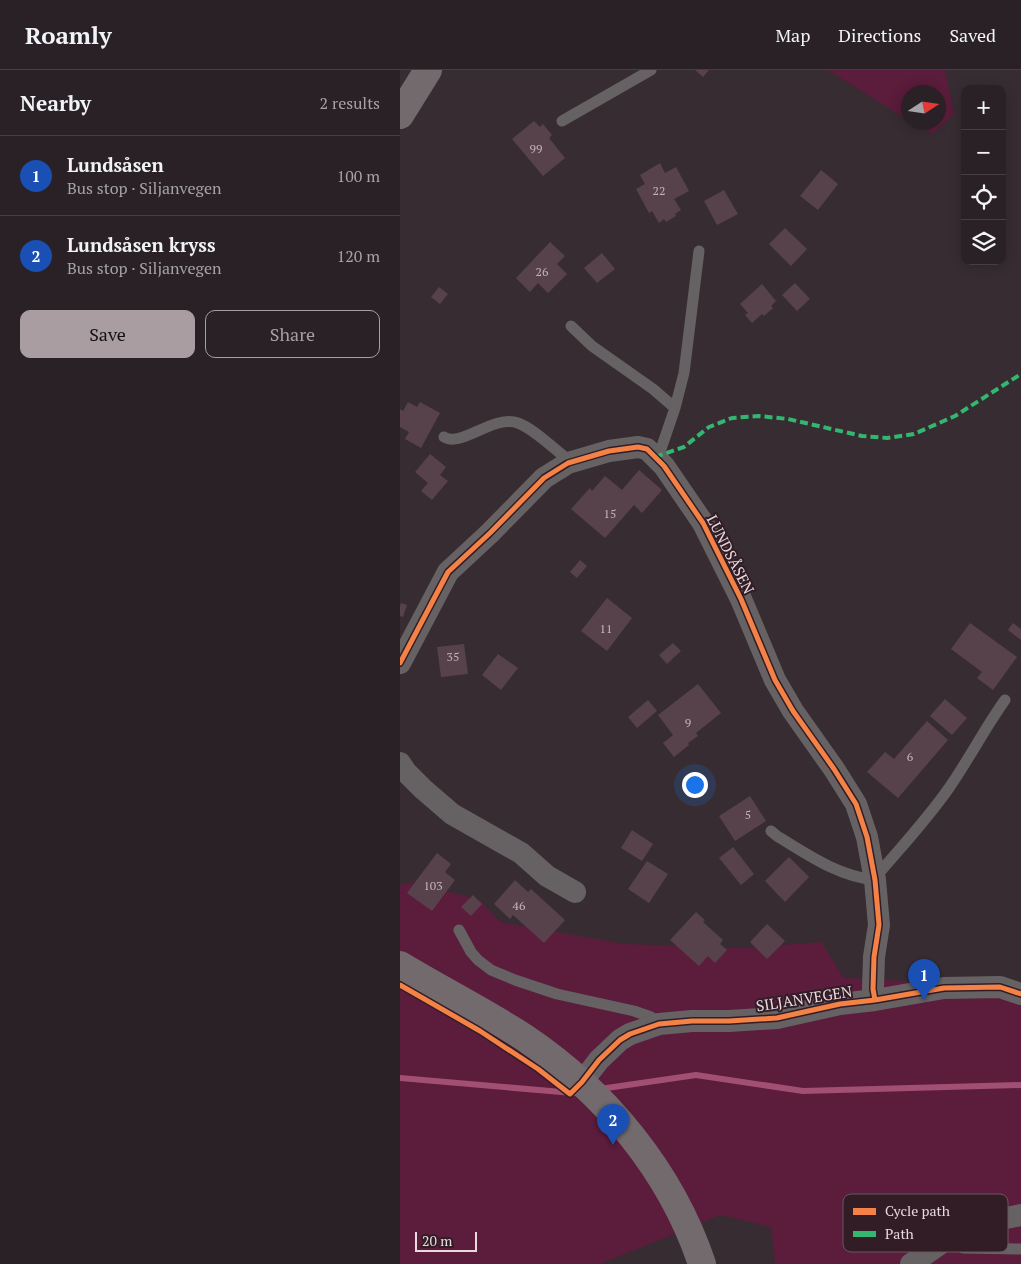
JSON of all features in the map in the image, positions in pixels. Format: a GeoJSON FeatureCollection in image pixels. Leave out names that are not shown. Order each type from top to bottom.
{"type":"FeatureCollection","features":[{"type":"Feature","properties":{"kind":"main road"},"geometry":{"type":"LineString","coordinates":[[400,115],[428,70]]}},
{"type":"Feature","properties":{"kind":"main road"},"geometry":{"type":"LineString","coordinates":[[400,965],[524,1037],[555,1059],[609,1108],[662,1178],[679,1209],[702,1264]]}},
{"type":"Feature","properties":{"kind":"street","name":"LUNDSÅSEN"},"geometry":{"type":"LineString","coordinates":[[400,662],[448,572],[490,534],[544,478],[568,463],[609,451],[638,447],[647,449],[664,466],[703,523],[741,599],[775,680],[856,804],[867,837],[875,876],[880,925],[874,957],[873,989],[875,1000]]}},
{"type":"Feature","properties":{"kind":"street"},"geometry":{"type":"LineString","coordinates":[[400,763],[422,789],[452,814],[521,853],[547,876],[575,892]]}},
{"type":"Feature","properties":{"kind":"street","name":"SILJANVEGEN"},"geometry":{"type":"LineString","coordinates":[[582,1082],[599,1060],[620,1040],[630,1034],[659,1024],[777,1018],[840,1004],[944,988],[1000,987],[1021,994]]}},
{"type":"Feature","properties":{"kind":"street"},"geometry":{"type":"LineString","coordinates":[[1008,1218],[1021,1215]]}},
{"type":"Feature","properties":{"kind":"street"},"geometry":{"type":"LineString","coordinates":[[911,1264],[928,1252]]}},
{"type":"Feature","properties":{"kind":"lane"},"geometry":{"type":"LineString","coordinates":[[562,121],[651,70]]}},
{"type":"Feature","properties":{"kind":"lane"},"geometry":{"type":"LineString","coordinates":[[655,457],[661,449],[675,408],[684,373],[699,250]]}},
{"type":"Feature","properties":{"kind":"lane"},"geometry":{"type":"LineString","coordinates":[[571,326],[592,346],[675,408]]}},
{"type":"Feature","properties":{"kind":"lane"},"geometry":{"type":"LineString","coordinates":[[444,437],[448,440],[462,438],[496,423],[518,423],[531,430],[566,458],[568,463]]}},
{"type":"Feature","properties":{"kind":"lane"},"geometry":{"type":"LineString","coordinates":[[771,831],[819,862],[837,871],[875,876],[917,829],[949,788],[1005,700]]}},
{"type":"Feature","properties":{"kind":"lane"},"geometry":{"type":"LineString","coordinates":[[458,930],[471,952],[491,970],[556,994],[651,1017],[659,1024]]}},
{"type":"Feature","properties":{"kind":"lane"},"geometry":{"type":"LineString","coordinates":[[1008,1249],[1021,1249]]}},
{"type":"Feature","properties":{"kind":"shaded area"},"geometry":{"type":"Polygon","coordinates":[[[828,70],[945,70],[954,114],[946,121],[946,85],[901,85],[901,116],[828,70]]]}},
{"type":"Feature","properties":{"kind":"shaded area"},"geometry":{"type":"Polygon","coordinates":[[[925,130],[936,130],[932,134],[925,130]]]}},
{"type":"Feature","properties":{"kind":"shaded area"},"geometry":{"type":"Polygon","coordinates":[[[413,882],[480,900],[500,922],[625,944],[743,948],[821,942],[844,978],[971,984],[1021,991],[1021,1264],[775,1264],[771,1227],[721,1215],[600,1264],[400,1264],[400,885],[413,882]]]}},
{"type":"Feature","properties":{"kind":"building"},"geometry":{"type":"Polygon","coordinates":[[[695,70],[709,70],[703,77],[695,70]]]}},
{"type":"Feature","properties":{"kind":"building"},"geometry":{"type":"Polygon","coordinates":[[[534,121],[540,127],[543,124],[552,135],[549,138],[565,158],[543,176],[512,139],[534,121]]]}},
{"type":"Feature","properties":{"kind":"building"},"geometry":{"type":"Polygon","coordinates":[[[660,163],[665,173],[676,167],[689,191],[674,199],[681,210],[675,214],[676,216],[666,222],[664,219],[659,223],[652,211],[649,213],[636,189],[645,184],[640,175],[660,163]]]}},
{"type":"Feature","properties":{"kind":"building"},"geometry":{"type":"Polygon","coordinates":[[[821,170],[838,184],[818,210],[800,196],[821,170]]]}},
{"type":"Feature","properties":{"kind":"building"},"geometry":{"type":"Polygon","coordinates":[[[724,190],[738,214],[717,225],[704,201],[724,190]]]}},
{"type":"Feature","properties":{"kind":"building"},"geometry":{"type":"Polygon","coordinates":[[[785,228],[807,249],[791,266],[769,244],[785,228]]]}},
{"type":"Feature","properties":{"kind":"building"},"geometry":{"type":"Polygon","coordinates":[[[550,242],[565,256],[557,264],[567,274],[548,293],[538,283],[530,292],[516,278],[550,242]]]}},
{"type":"Feature","properties":{"kind":"building"},"geometry":{"type":"Polygon","coordinates":[[[602,253],[615,269],[597,283],[584,268],[602,253]]]}},
{"type":"Feature","properties":{"kind":"building"},"geometry":{"type":"Polygon","coordinates":[[[795,283],[810,299],[797,311],[782,295],[795,283]]]}},
{"type":"Feature","properties":{"kind":"building"},"geometry":{"type":"Polygon","coordinates":[[[762,284],[776,301],[771,306],[773,308],[764,316],[762,314],[752,323],[745,315],[748,313],[740,304],[762,284]]]}},
{"type":"Feature","properties":{"kind":"building"},"geometry":{"type":"Polygon","coordinates":[[[439,287],[448,294],[440,304],[431,297],[439,287]]]}},
{"type":"Feature","properties":{"kind":"building"},"geometry":{"type":"Polygon","coordinates":[[[408,402],[417,407],[420,402],[440,413],[421,448],[405,439],[409,432],[400,427],[400,409],[403,411],[408,402]]]}},
{"type":"Feature","properties":{"kind":"building"},"geometry":{"type":"Polygon","coordinates":[[[430,454],[446,467],[440,475],[448,481],[432,500],[421,491],[428,483],[415,472],[430,454]]]}},
{"type":"Feature","properties":{"kind":"building"},"geometry":{"type":"Polygon","coordinates":[[[639,470],[662,490],[642,513],[634,505],[605,538],[571,509],[590,488],[592,491],[605,476],[622,490],[639,470]]]}},
{"type":"Feature","properties":{"kind":"building"},"geometry":{"type":"Polygon","coordinates":[[[580,560],[587,566],[577,578],[570,572],[580,560]]]}},
{"type":"Feature","properties":{"kind":"building"},"geometry":{"type":"Polygon","coordinates":[[[607,598],[632,618],[607,651],[581,631],[607,598]]]}},
{"type":"Feature","properties":{"kind":"building"},"geometry":{"type":"Polygon","coordinates":[[[401,603],[407,605],[403,617],[400,616],[401,603]]]}},
{"type":"Feature","properties":{"kind":"building"},"geometry":{"type":"Polygon","coordinates":[[[970,623],[1017,657],[993,690],[977,678],[982,672],[951,649],[970,623]]]}},
{"type":"Feature","properties":{"kind":"building"},"geometry":{"type":"Polygon","coordinates":[[[1013,623],[1021,629],[1021,640],[1008,630],[1013,623]]]}},
{"type":"Feature","properties":{"kind":"building"},"geometry":{"type":"Polygon","coordinates":[[[673,643],[681,651],[667,664],[659,655],[673,643]]]}},
{"type":"Feature","properties":{"kind":"building"},"geometry":{"type":"Polygon","coordinates":[[[464,644],[468,674],[441,677],[437,647],[464,644]]]}},
{"type":"Feature","properties":{"kind":"building"},"geometry":{"type":"Polygon","coordinates":[[[498,654],[518,668],[501,690],[482,675],[498,654]]]}},
{"type":"Feature","properties":{"kind":"building"},"geometry":{"type":"Polygon","coordinates":[[[698,684],[721,713],[696,733],[698,736],[674,757],[663,743],[673,735],[658,715],[698,684]]]}},
{"type":"Feature","properties":{"kind":"building"},"geometry":{"type":"Polygon","coordinates":[[[945,699],[967,718],[952,735],[930,716],[945,699]]]}},
{"type":"Feature","properties":{"kind":"building"},"geometry":{"type":"Polygon","coordinates":[[[648,700],[657,711],[637,728],[628,717],[648,700]]]}},
{"type":"Feature","properties":{"kind":"building"},"geometry":{"type":"Polygon","coordinates":[[[927,721],[948,740],[898,798],[867,772],[885,752],[894,759],[927,721]]]}},
{"type":"Feature","properties":{"kind":"building"},"geometry":{"type":"Polygon","coordinates":[[[750,796],[766,821],[735,841],[719,816],[750,796]]]}},
{"type":"Feature","properties":{"kind":"building"},"geometry":{"type":"Polygon","coordinates":[[[632,830],[653,844],[642,861],[621,848],[632,830]]]}},
{"type":"Feature","properties":{"kind":"building"},"geometry":{"type":"Polygon","coordinates":[[[733,847],[754,874],[741,885],[719,858],[733,847]]]}},
{"type":"Feature","properties":{"kind":"building"},"geometry":{"type":"Polygon","coordinates":[[[437,853],[451,864],[445,872],[455,880],[432,911],[407,893],[437,853]]]}},
{"type":"Feature","properties":{"kind":"building"},"geometry":{"type":"Polygon","coordinates":[[[789,857],[809,877],[785,902],[765,881],[789,857]]]}},
{"type":"Feature","properties":{"kind":"building"},"geometry":{"type":"Polygon","coordinates":[[[647,861],[668,874],[649,903],[628,889],[647,861]]]}},
{"type":"Feature","properties":{"kind":"building"},"geometry":{"type":"Polygon","coordinates":[[[515,880],[528,892],[531,889],[565,920],[544,943],[513,915],[510,919],[494,904],[515,880]]]}},
{"type":"Feature","properties":{"kind":"building"},"geometry":{"type":"Polygon","coordinates":[[[473,895],[482,904],[471,916],[461,907],[473,895]]]}},
{"type":"Feature","properties":{"kind":"building"},"geometry":{"type":"Polygon","coordinates":[[[696,912],[705,920],[703,922],[723,940],[720,944],[727,950],[715,963],[708,956],[699,966],[670,940],[696,912]]]}},
{"type":"Feature","properties":{"kind":"building"},"geometry":{"type":"Polygon","coordinates":[[[767,924],[785,941],[767,959],[750,942],[767,924]]]}},
{"type":"Feature","properties":{"kind":"waterway"},"geometry":{"type":"LineString","coordinates":[[600,1089],[696,1075],[803,1091],[1021,1085]]}},
{"type":"Feature","properties":{"kind":"waterway"},"geometry":{"type":"LineString","coordinates":[[400,1078],[573,1093],[580,1092]]}},
{"type":"Feature","properties":{"kind":"marked path"},"geometry":{"type":"LineString","coordinates":[[655,457],[684,447],[709,427],[732,418],[759,416],[788,419],[862,436],[887,438],[914,434],[955,416],[1021,374]]}},
{"type":"Feature","properties":{"kind":"cycle path"},"geometry":{"type":"LineString","coordinates":[[400,663],[448,572],[490,533],[544,478],[568,463],[609,451],[638,447],[647,449],[664,466],[703,523],[741,599],[775,680],[793,711],[856,804],[867,837],[875,880],[879,925],[874,957],[873,989],[875,1000]]}},
{"type":"Feature","properties":{"kind":"cycle path"},"geometry":{"type":"LineString","coordinates":[[400,985],[480,1031],[538,1069],[570,1094],[599,1060],[620,1040],[630,1034],[659,1024],[777,1018],[840,1004],[944,988],[1000,987],[1021,994]]}},
{"type":"Feature","properties":{"kind":"place","name":"Lundsåsen"},"geometry":{"type":"Point","coordinates":[924,1000]}},
{"type":"Feature","properties":{"kind":"place","name":"Lundsåsen kryss"},"geometry":{"type":"Point","coordinates":[613,1145]}}]}
